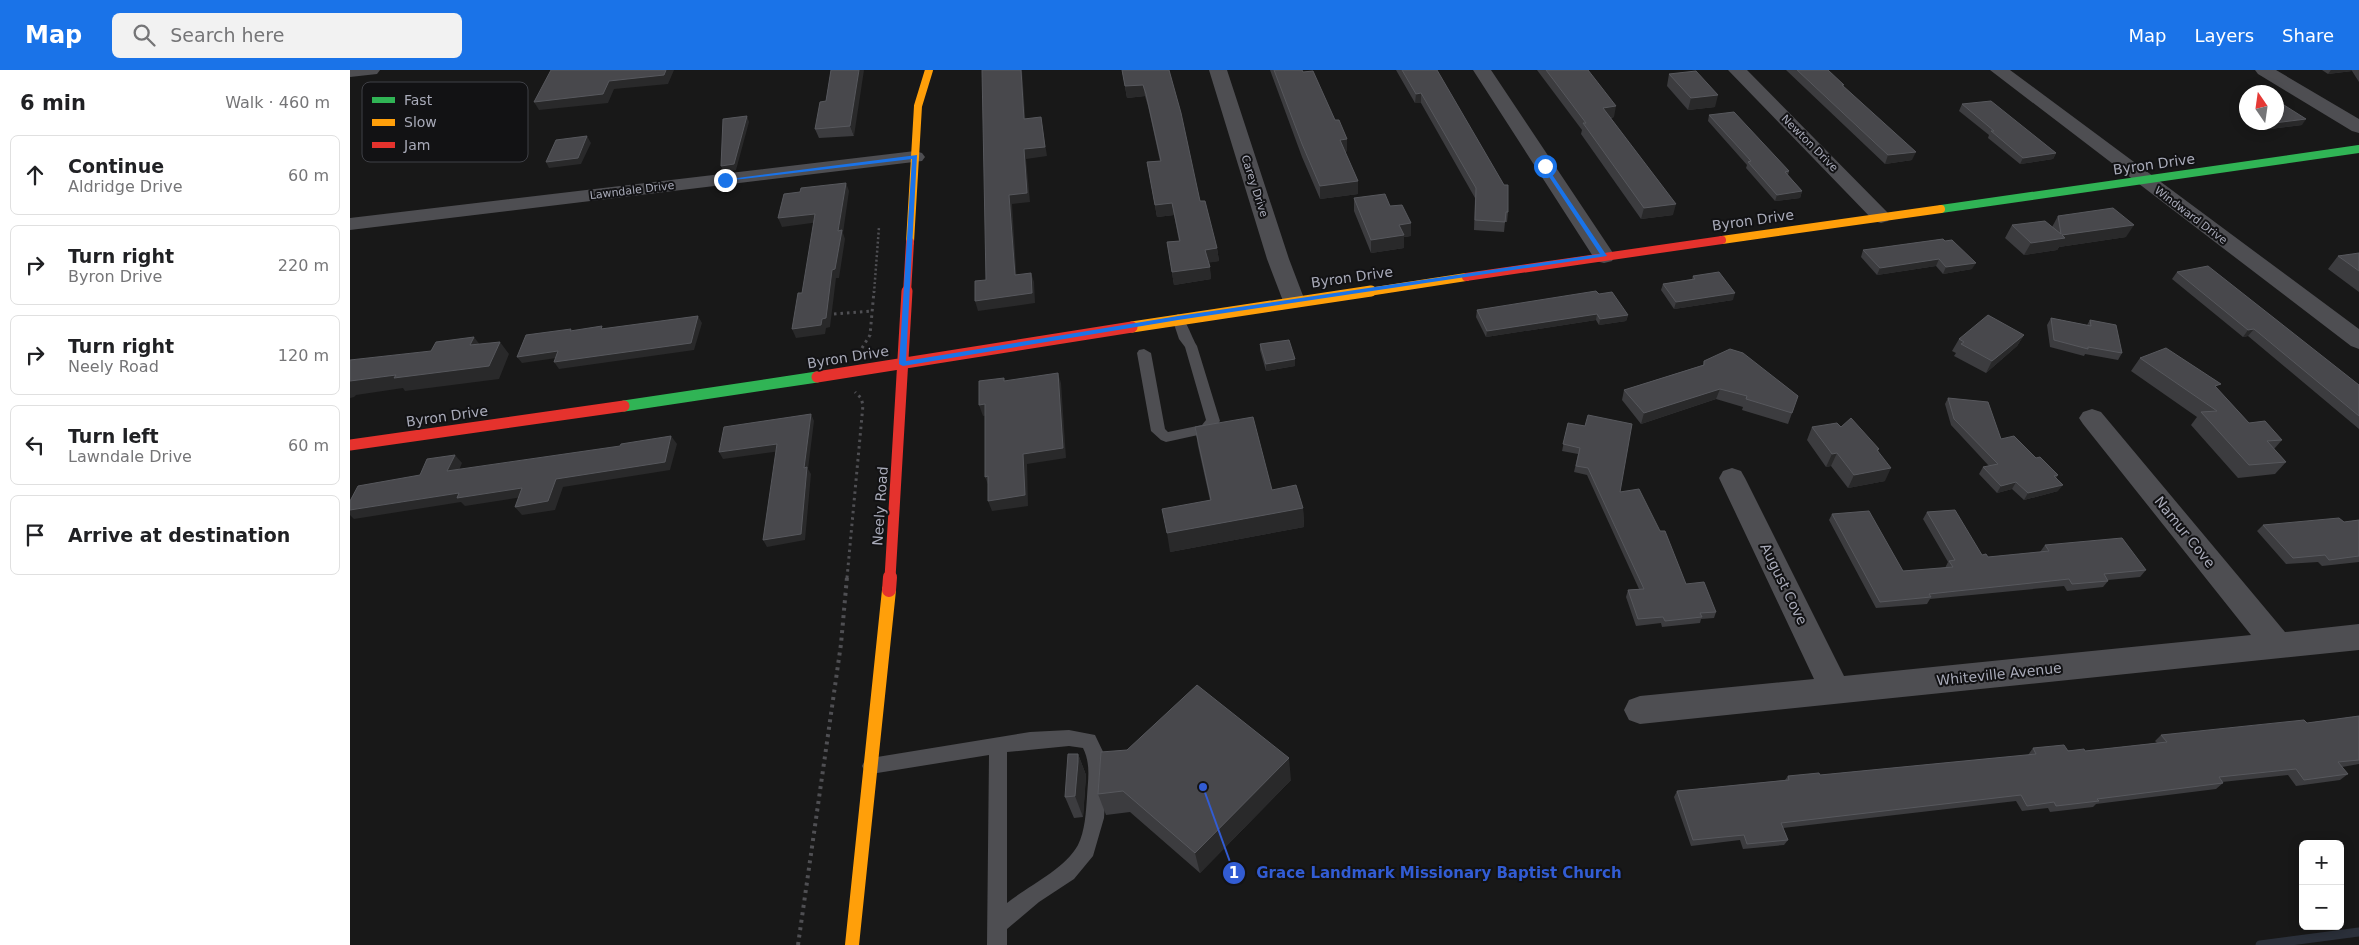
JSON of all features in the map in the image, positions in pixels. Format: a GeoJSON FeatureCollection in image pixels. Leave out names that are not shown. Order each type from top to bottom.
{"type":"FeatureCollection","features":[{"type":"Feature","properties":{"kind":"street"},"geometry":{"type":"LineString","coordinates":[[350,72],[370,70]]}},
{"type":"Feature","properties":{"kind":"street","name":"Neely Road"},"geometry":{"type":"LineString","coordinates":[[852,945],[887,621],[918,106],[929,70]]}},
{"type":"Feature","properties":{"kind":"street","name":"Carey Drive"},"geometry":{"type":"LineString","coordinates":[[1218,70],[1278,259],[1294,301]]}},
{"type":"Feature","properties":{"kind":"street"},"geometry":{"type":"LineString","coordinates":[[1482,70],[1604,256]]}},
{"type":"Feature","properties":{"kind":"street","name":"Newton Drive"},"geometry":{"type":"LineString","coordinates":[[1738,70],[1882,217]]}},
{"type":"Feature","properties":{"kind":"street","name":"Windward Drive"},"geometry":{"type":"LineString","coordinates":[[1999,70],[2359,341]]}},
{"type":"Feature","properties":{"kind":"street"},"geometry":{"type":"LineString","coordinates":[[2264,70],[2359,127]]}},
{"type":"Feature","properties":{"kind":"street","name":"Byron Drive"},"geometry":{"type":"LineString","coordinates":[[350,445],[903,364],[1178,318],[2359,150]]}},
{"type":"Feature","properties":{"kind":"street","name":"Lawndale Drive"},"geometry":{"type":"LineString","coordinates":[[350,224],[915,157]]}},
{"type":"Feature","properties":{"kind":"street","name":"Namur Cove"},"geometry":{"type":"LineString","coordinates":[[2092,418],[2278,646]]}},
{"type":"Feature","properties":{"kind":"street","name":"August Cove"},"geometry":{"type":"LineString","coordinates":[[1732,478],[1836,690]]}},
{"type":"Feature","properties":{"kind":"street","name":"Whiteville Avenue"},"geometry":{"type":"LineString","coordinates":[[1640,710],[2359,638]]}},
{"type":"Feature","properties":{"kind":"lane"},"geometry":{"type":"LineString","coordinates":[[1144,353],[1158,431],[1166,437],[1207,429],[1214,421],[1191,346],[1185,339],[1178,318]]}},
{"type":"Feature","properties":{"kind":"lane"},"geometry":{"type":"LineString","coordinates":[[871,766],[1030,740],[1069,738],[1089,741],[1098,760],[1098,774],[1095,818],[1086,850],[1067,872],[1032,895],[997,925]]}},
{"type":"Feature","properties":{"kind":"lane"},"geometry":{"type":"LineString","coordinates":[[997,945],[998,746]]}},
{"type":"Feature","properties":{"kind":"path"},"geometry":{"type":"LineString","coordinates":[[859,350],[868,342],[870,335],[879,227]]}},
{"type":"Feature","properties":{"kind":"path"},"geometry":{"type":"LineString","coordinates":[[834,314],[872,311]]}},
{"type":"Feature","properties":{"kind":"path"},"geometry":{"type":"LineString","coordinates":[[798,945],[837,672],[849,573],[863,405],[862,398],[848,388]]}},
{"type":"Feature","properties":{"kind":"building"},"geometry":{"type":"Polygon","coordinates":[[[551,70],[666,70],[664,75],[609,81],[603,94],[534,102],[551,70]]]}},
{"type":"Feature","properties":{"kind":"building"},"geometry":{"type":"Polygon","coordinates":[[[831,70],[859,70],[850,126],[815,129],[820,102],[826,101],[831,70]]]}},
{"type":"Feature","properties":{"kind":"building"},"geometry":{"type":"Polygon","coordinates":[[[982,70],[1021,70],[1024,119],[1041,117],[1045,147],[1024,149],[1027,193],[1009,195],[1015,275],[1031,273],[1032,293],[975,301],[975,281],[986,280],[982,70]]]}},
{"type":"Feature","properties":{"kind":"building"},"geometry":{"type":"Polygon","coordinates":[[[1122,70],[1169,70],[1181,113],[1200,201],[1205,201],[1217,248],[1205,250],[1210,267],[1172,272],[1167,242],[1180,241],[1172,203],[1155,205],[1147,162],[1161,161],[1146,94],[1143,85],[1125,86],[1122,70]]]}},
{"type":"Feature","properties":{"kind":"building"},"geometry":{"type":"Polygon","coordinates":[[[1274,70],[1313,71],[1335,120],[1339,120],[1347,139],[1340,140],[1358,181],[1320,186],[1274,70]]]}},
{"type":"Feature","properties":{"kind":"building"},"geometry":{"type":"Polygon","coordinates":[[[1402,70],[1437,70],[1504,185],[1508,185],[1508,212],[1506,212],[1505,222],[1475,220],[1476,188],[1421,93],[1416,94],[1402,70]]]}},
{"type":"Feature","properties":{"kind":"building"},"geometry":{"type":"Polygon","coordinates":[[[1546,70],[1588,70],[1616,106],[1603,108],[1676,204],[1644,208],[1583,123],[1586,123],[1546,70]]]}},
{"type":"Feature","properties":{"kind":"building"},"geometry":{"type":"Polygon","coordinates":[[[1797,70],[1828,70],[1916,152],[1888,155],[1797,70]]]}},
{"type":"Feature","properties":{"kind":"building"},"geometry":{"type":"Polygon","coordinates":[[[1696,71],[1718,95],[1691,98],[1669,74],[1696,71]]]}},
{"type":"Feature","properties":{"kind":"building"},"geometry":{"type":"Polygon","coordinates":[[[1991,101],[2056,153],[2023,158],[1962,104],[1991,101]]]}},
{"type":"Feature","properties":{"kind":"building"},"geometry":{"type":"Polygon","coordinates":[[[2284,105],[2306,119],[2284,122],[2284,105]]]}},
{"type":"Feature","properties":{"kind":"building"},"geometry":{"type":"Polygon","coordinates":[[[1734,112],[1789,171],[1785,172],[1802,191],[1777,195],[1748,162],[1751,161],[1709,115],[1734,112]]]}},
{"type":"Feature","properties":{"kind":"building"},"geometry":{"type":"Polygon","coordinates":[[[747,116],[734,164],[721,166],[723,119],[747,116]]]}},
{"type":"Feature","properties":{"kind":"building"},"geometry":{"type":"Polygon","coordinates":[[[587,136],[578,158],[546,162],[556,140],[587,136]]]}},
{"type":"Feature","properties":{"kind":"building"},"geometry":{"type":"Polygon","coordinates":[[[846,183],[838,231],[842,230],[835,269],[832,270],[826,318],[822,319],[821,325],[792,329],[798,293],[802,293],[815,214],[778,218],[784,194],[800,192],[801,188],[846,183]]]}},
{"type":"Feature","properties":{"kind":"building"},"geometry":{"type":"Polygon","coordinates":[[[1385,194],[1390,206],[1402,205],[1411,223],[1399,225],[1404,235],[1371,240],[1354,198],[1385,194]]]}},
{"type":"Feature","properties":{"kind":"building"},"geometry":{"type":"Polygon","coordinates":[[[2113,208],[2134,225],[2062,235],[2065,238],[2031,243],[2012,225],[2045,221],[2061,234],[2058,216],[2113,208]]]}},
{"type":"Feature","properties":{"kind":"building"},"geometry":{"type":"Polygon","coordinates":[[[1943,239],[1945,241],[1952,240],[1976,263],[1946,267],[1939,259],[1880,268],[1863,250],[1943,239]]]}},
{"type":"Feature","properties":{"kind":"building"},"geometry":{"type":"Polygon","coordinates":[[[2359,253],[2359,271],[2338,256],[2359,253]]]}},
{"type":"Feature","properties":{"kind":"building"},"geometry":{"type":"Polygon","coordinates":[[[2208,266],[2359,385],[2359,416],[2254,329],[2248,330],[2177,272],[2208,266]]]}},
{"type":"Feature","properties":{"kind":"building"},"geometry":{"type":"Polygon","coordinates":[[[1719,272],[1735,293],[1676,302],[1663,284],[1695,279],[1693,276],[1719,272]]]}},
{"type":"Feature","properties":{"kind":"building"},"geometry":{"type":"Polygon","coordinates":[[[1596,291],[1599,294],[1612,292],[1628,315],[1600,319],[1597,314],[1487,331],[1477,310],[1596,291]]]}},
{"type":"Feature","properties":{"kind":"building"},"geometry":{"type":"Polygon","coordinates":[[[1988,315],[2024,335],[1992,361],[1961,344],[1964,342],[1959,339],[1988,315]]]}},
{"type":"Feature","properties":{"kind":"building"},"geometry":{"type":"Polygon","coordinates":[[[698,316],[691,343],[554,362],[558,351],[517,357],[526,335],[602,326],[601,329],[698,316]]]}},
{"type":"Feature","properties":{"kind":"building"},"geometry":{"type":"Polygon","coordinates":[[[2051,318],[2091,326],[2090,320],[2116,325],[2122,353],[2088,347],[2088,349],[2054,340],[2051,318]]]}},
{"type":"Feature","properties":{"kind":"building"},"geometry":{"type":"Polygon","coordinates":[[[474,337],[470,345],[500,342],[489,366],[394,378],[396,375],[350,381],[350,360],[431,351],[436,342],[474,337]]]}},
{"type":"Feature","properties":{"kind":"building"},"geometry":{"type":"Polygon","coordinates":[[[1289,340],[1295,359],[1266,364],[1260,344],[1289,340]]]}},
{"type":"Feature","properties":{"kind":"building"},"geometry":{"type":"Polygon","coordinates":[[[2166,348],[2221,384],[2215,386],[2249,423],[2265,421],[2282,440],[2267,441],[2286,462],[2249,465],[2201,412],[2217,411],[2140,358],[2166,348]]]}},
{"type":"Feature","properties":{"kind":"building"},"geometry":{"type":"Polygon","coordinates":[[[1730,349],[1743,353],[1798,396],[1792,413],[1746,399],[1747,396],[1720,389],[1644,413],[1624,390],[1704,365],[1704,361],[1730,349]]]}},
{"type":"Feature","properties":{"kind":"building"},"geometry":{"type":"Polygon","coordinates":[[[1058,373],[1063,448],[1023,454],[1025,495],[988,501],[988,476],[985,477],[985,404],[979,405],[979,381],[1004,378],[1004,381],[1058,373]]]}},
{"type":"Feature","properties":{"kind":"building"},"geometry":{"type":"Polygon","coordinates":[[[1948,398],[1988,402],[2001,439],[2014,436],[2036,458],[2040,457],[2058,475],[2054,476],[2063,485],[2028,493],[2016,482],[2001,486],[1983,467],[1998,464],[1954,419],[1948,398]]]}},
{"type":"Feature","properties":{"kind":"building"},"geometry":{"type":"Polygon","coordinates":[[[811,414],[804,468],[807,467],[801,534],[763,540],[777,444],[719,452],[724,427],[811,414]]]}},
{"type":"Feature","properties":{"kind":"building"},"geometry":{"type":"Polygon","coordinates":[[[1588,415],[1632,424],[1620,492],[1639,489],[1660,531],[1665,531],[1686,584],[1704,582],[1716,612],[1700,613],[1702,617],[1665,621],[1663,617],[1638,619],[1628,590],[1644,589],[1588,468],[1576,466],[1580,448],[1563,444],[1568,423],[1585,426],[1588,415]]]}},
{"type":"Feature","properties":{"kind":"building"},"geometry":{"type":"Polygon","coordinates":[[[1253,417],[1272,490],[1296,485],[1303,508],[1167,533],[1162,509],[1211,500],[1195,427],[1253,417]]]}},
{"type":"Feature","properties":{"kind":"building"},"geometry":{"type":"Polygon","coordinates":[[[1851,418],[1879,449],[1877,450],[1891,468],[1854,475],[1837,453],[1832,454],[1812,427],[1837,423],[1841,427],[1851,418]]]}},
{"type":"Feature","properties":{"kind":"building"},"geometry":{"type":"Polygon","coordinates":[[[671,436],[665,462],[556,479],[548,501],[515,507],[522,488],[457,498],[459,493],[350,510],[350,501],[358,486],[420,475],[427,459],[455,455],[447,471],[620,446],[621,444],[671,436]]]}},
{"type":"Feature","properties":{"kind":"building"},"geometry":{"type":"Polygon","coordinates":[[[1955,510],[1982,555],[1986,554],[1988,557],[2049,551],[2045,545],[2122,538],[2146,570],[2104,574],[2108,581],[2072,584],[2069,579],[1929,594],[1931,597],[1880,602],[1832,514],[1869,511],[1903,571],[1953,567],[1949,561],[1955,560],[1927,512],[1955,510]]]}},
{"type":"Feature","properties":{"kind":"building"},"geometry":{"type":"Polygon","coordinates":[[[2339,518],[2344,522],[2359,520],[2359,556],[2329,560],[2325,555],[2293,558],[2263,525],[2339,518]]]}},
{"type":"Feature","properties":{"kind":"building"},"geometry":{"type":"Polygon","coordinates":[[[1197,685],[1289,758],[1195,853],[1123,791],[1098,794],[1101,752],[1127,750],[1197,685]]]}},
{"type":"Feature","properties":{"kind":"building"},"geometry":{"type":"Polygon","coordinates":[[[2359,716],[2359,760],[2338,762],[2348,774],[2304,780],[2296,769],[2219,777],[2223,783],[2056,806],[2054,802],[2027,806],[2021,795],[1781,823],[1788,840],[1747,844],[1744,835],[1693,840],[1677,791],[1789,780],[1788,776],[1819,773],[1820,775],[2036,754],[2033,748],[2064,745],[2068,751],[2084,749],[2085,751],[2167,742],[2161,735],[2304,720],[2307,723],[2359,716]]]}},
{"type":"Feature","properties":{"kind":"building"},"geometry":{"type":"Polygon","coordinates":[[[1068,754],[1078,754],[1078,762],[1075,796],[1065,797],[1068,754]]]}},
{"type":"Feature","properties":{"kind":"waterway"},"geometry":{"type":"LineString","coordinates":[[2260,945],[2359,932]]}},
{"type":"Feature","properties":{"kind":"traffic: fast"},"geometry":{"type":"LineString","coordinates":[[1941,209],[2359,149]]}},
{"type":"Feature","properties":{"kind":"traffic: fast"},"geometry":{"type":"LineString","coordinates":[[624,406],[817,377]]}},
{"type":"Feature","properties":{"kind":"traffic: slow"},"geometry":{"type":"LineString","coordinates":[[910,242],[918,106],[929,70]]}},
{"type":"Feature","properties":{"kind":"traffic: slow"},"geometry":{"type":"LineString","coordinates":[[1722,240],[1941,209]]}},
{"type":"Feature","properties":{"kind":"traffic: slow"},"geometry":{"type":"LineString","coordinates":[[1132,327],[1466,277]]}},
{"type":"Feature","properties":{"kind":"traffic: slow"},"geometry":{"type":"LineString","coordinates":[[852,945],[889,590]]}},
{"type":"Feature","properties":{"kind":"traffic: jam"},"geometry":{"type":"LineString","coordinates":[[1466,277],[1722,240]]}},
{"type":"Feature","properties":{"kind":"traffic: jam"},"geometry":{"type":"LineString","coordinates":[[889,590],[910,242]]}},
{"type":"Feature","properties":{"kind":"traffic: jam"},"geometry":{"type":"LineString","coordinates":[[817,377],[1132,327]]}},
{"type":"Feature","properties":{"kind":"traffic: jam"},"geometry":{"type":"LineString","coordinates":[[350,445],[624,406]]}},
{"type":"Feature","properties":{"kind":"place","name":"Grace Landmark Missionary Baptist Church"},"geometry":{"type":"Point","coordinates":[1203,787]}},
{"type":"Feature","properties":{"kind":"route"},"geometry":{"type":"LineString","coordinates":[[725,180],[915,157],[903,364],[1178,318],[1604,256],[1545,166]]}}]}
